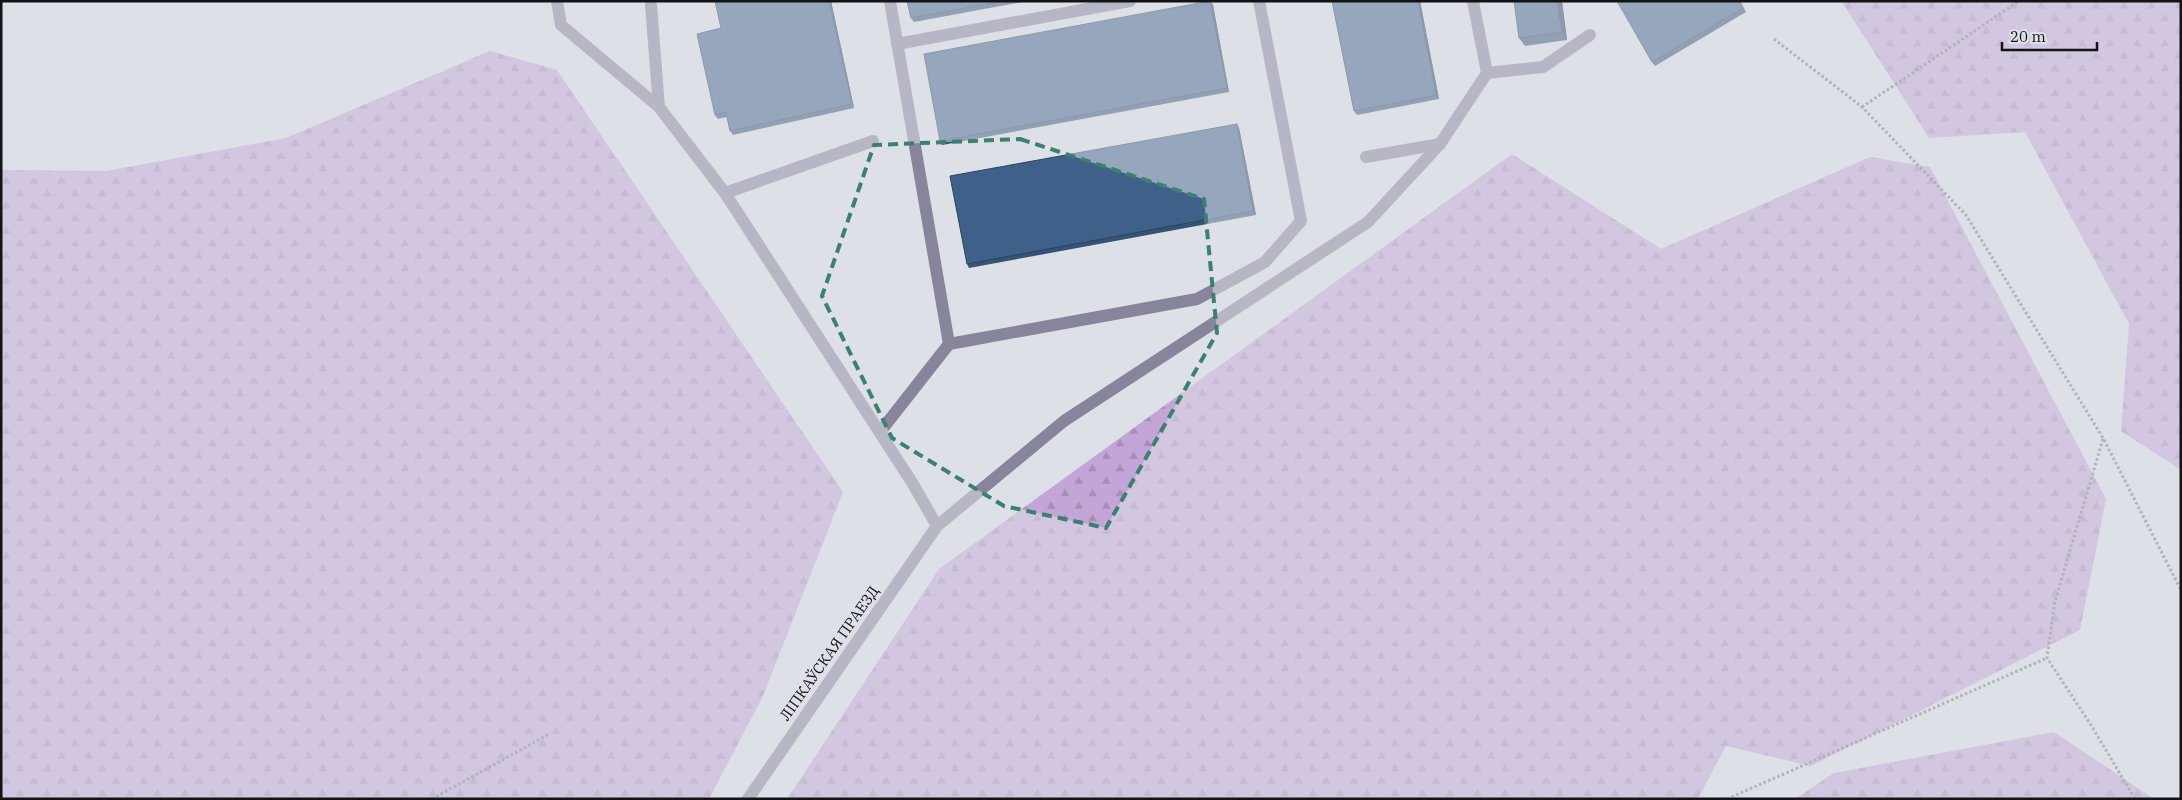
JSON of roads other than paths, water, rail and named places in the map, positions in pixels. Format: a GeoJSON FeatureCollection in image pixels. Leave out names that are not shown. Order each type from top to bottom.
{"type":"FeatureCollection","features":[{"type":"Feature","properties":{"kind":"street"},"geometry":{"type":"LineString","coordinates":[[557,1],[561,25],[659,107],[725,193],[880,432],[937,526]]}},
{"type":"Feature","properties":{"kind":"street"},"geometry":{"type":"LineString","coordinates":[[890,1],[950,344]]}},
{"type":"Feature","properties":{"kind":"street"},"geometry":{"type":"LineString","coordinates":[[897,44],[1130,1]]}},
{"type":"Feature","properties":{"kind":"street"},"geometry":{"type":"LineString","coordinates":[[880,432],[950,344],[1198,299],[1265,262],[1301,221],[1259,1]]}},
{"type":"Feature","properties":{"kind":"street"},"geometry":{"type":"LineString","coordinates":[[1473,1],[1487,73],[1543,67],[1590,35]]}},
{"type":"Feature","properties":{"kind":"street"},"geometry":{"type":"LineString","coordinates":[[651,5],[659,107]]}},
{"type":"Feature","properties":{"kind":"street","name":"ЛІПКАЎСКАЯ ПРАЕЗД"},"geometry":{"type":"LineString","coordinates":[[748,799],[937,526],[1064,421],[1368,222],[1440,144],[1487,73]]}},
{"type":"Feature","properties":{"kind":"street"},"geometry":{"type":"LineString","coordinates":[[725,193],[873,142]]}},
{"type":"Feature","properties":{"kind":"street"},"geometry":{"type":"LineString","coordinates":[[1366,157],[1440,144]]}}]}
